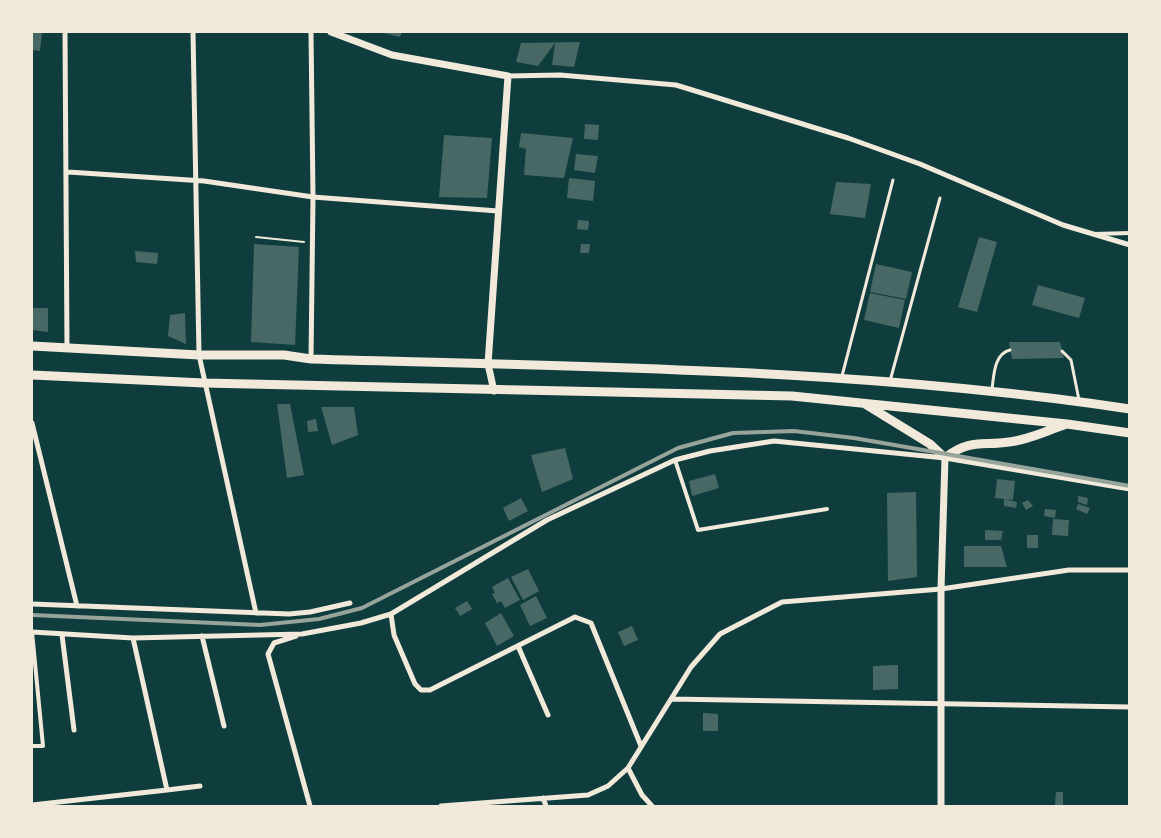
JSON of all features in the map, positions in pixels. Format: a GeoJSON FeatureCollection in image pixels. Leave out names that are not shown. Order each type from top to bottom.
{"type":"FeatureCollection","features":[{"type":"Feature","properties":{"kind":"main road"},"geometry":{"type":"LineString","coordinates":[[32,346],[199,355],[284,355],[311,359],[842,377],[992,391],[1130,409]]}},
{"type":"Feature","properties":{"kind":"main road"},"geometry":{"type":"LineString","coordinates":[[32,375],[204,383],[792,396],[1067,424],[1130,433]]}},
{"type":"Feature","properties":{"kind":"main road"},"geometry":{"type":"LineString","coordinates":[[860,402],[930,444],[945,458],[961,447],[983,442],[1007,443],[1067,424]]}},
{"type":"Feature","properties":{"kind":"street"},"geometry":{"type":"LineString","coordinates":[[65,32],[68,171],[67,348]]}},
{"type":"Feature","properties":{"kind":"street"},"geometry":{"type":"LineString","coordinates":[[193,32],[199,355],[256,613]]}},
{"type":"Feature","properties":{"kind":"street"},"geometry":{"type":"LineString","coordinates":[[311,32],[313,197],[311,359]]}},
{"type":"Feature","properties":{"kind":"street"},"geometry":{"type":"LineString","coordinates":[[331,32],[392,55],[508,76],[560,75],[676,85],[848,138],[920,164],[1063,225],[1130,245]]}},
{"type":"Feature","properties":{"kind":"street"},"geometry":{"type":"LineString","coordinates":[[494,391],[488,364],[508,76]]}},
{"type":"Feature","properties":{"kind":"street"},"geometry":{"type":"LineString","coordinates":[[68,171],[195,180],[313,197],[498,211]]}},
{"type":"Feature","properties":{"kind":"street"},"geometry":{"type":"LineString","coordinates":[[1093,234],[1130,233]]}},
{"type":"Feature","properties":{"kind":"street"},"geometry":{"type":"LineString","coordinates":[[32,423],[76,606]]}},
{"type":"Feature","properties":{"kind":"street"},"geometry":{"type":"LineString","coordinates":[[310,807],[268,654],[274,643],[302,634],[361,623],[391,614],[547,520],[675,460],[710,451],[774,441],[945,458],[1130,489]]}},
{"type":"Feature","properties":{"kind":"street"},"geometry":{"type":"LineString","coordinates":[[941,807],[941,589],[945,458]]}},
{"type":"Feature","properties":{"kind":"street"},"geometry":{"type":"LineString","coordinates":[[675,460],[698,530],[827,509]]}},
{"type":"Feature","properties":{"kind":"street"},"geometry":{"type":"LineString","coordinates":[[441,807],[588,795],[608,786],[628,768],[691,667],[720,634],[782,603],[941,589],[1069,570],[1130,570]]}},
{"type":"Feature","properties":{"kind":"street"},"geometry":{"type":"LineString","coordinates":[[32,604],[256,613],[310,612],[350,603]]}},
{"type":"Feature","properties":{"kind":"street"},"geometry":{"type":"LineString","coordinates":[[391,614],[394,634],[415,684],[421,690],[430,690],[575,617],[591,623],[641,746]]}},
{"type":"Feature","properties":{"kind":"street"},"geometry":{"type":"LineString","coordinates":[[32,746],[43,746],[32,632],[133,638],[302,634]]}},
{"type":"Feature","properties":{"kind":"street"},"geometry":{"type":"LineString","coordinates":[[62,635],[74,730]]}},
{"type":"Feature","properties":{"kind":"street"},"geometry":{"type":"LineString","coordinates":[[202,636],[224,726]]}},
{"type":"Feature","properties":{"kind":"street"},"geometry":{"type":"LineString","coordinates":[[133,638],[167,790]]}},
{"type":"Feature","properties":{"kind":"street"},"geometry":{"type":"LineString","coordinates":[[518,646],[548,715]]}},
{"type":"Feature","properties":{"kind":"street"},"geometry":{"type":"LineString","coordinates":[[671,699],[1130,706]]}},
{"type":"Feature","properties":{"kind":"street"},"geometry":{"type":"LineString","coordinates":[[628,768],[642,795],[652,807]]}},
{"type":"Feature","properties":{"kind":"street"},"geometry":{"type":"LineString","coordinates":[[32,805],[200,786]]}},
{"type":"Feature","properties":{"kind":"street"},"geometry":{"type":"LineString","coordinates":[[543,798],[546,807]]}},
{"type":"Feature","properties":{"kind":"lane"},"geometry":{"type":"LineString","coordinates":[[842,377],[893,180]]}},
{"type":"Feature","properties":{"kind":"lane"},"geometry":{"type":"LineString","coordinates":[[890,381],[940,198]]}},
{"type":"Feature","properties":{"kind":"lane"},"geometry":{"type":"LineString","coordinates":[[992,391],[996,363],[1002,354],[1010,350]]}},
{"type":"Feature","properties":{"kind":"lane"},"geometry":{"type":"LineString","coordinates":[[1062,351],[1071,360],[1079,402]]}},
{"type":"Feature","properties":{"kind":"path"},"geometry":{"type":"LineString","coordinates":[[256,237],[312,243]]}},
{"type":"Feature","properties":{"kind":"building"},"geometry":{"type":"Polygon","coordinates":[[[32,32],[42,32],[40,51],[32,50],[32,32]]]}},
{"type":"Feature","properties":{"kind":"building"},"geometry":{"type":"Polygon","coordinates":[[[379,32],[402,32],[400,37],[379,32]]]}},
{"type":"Feature","properties":{"kind":"building"},"geometry":{"type":"Polygon","coordinates":[[[580,42],[574,67],[552,65],[555,43],[538,66],[516,62],[521,43],[580,42]]]}},
{"type":"Feature","properties":{"kind":"building"},"geometry":{"type":"Polygon","coordinates":[[[585,124],[599,125],[598,140],[584,139],[585,124]]]}},
{"type":"Feature","properties":{"kind":"building"},"geometry":{"type":"Polygon","coordinates":[[[521,133],[573,138],[564,178],[524,175],[526,149],[519,147],[521,133]]]}},
{"type":"Feature","properties":{"kind":"building"},"geometry":{"type":"Polygon","coordinates":[[[444,135],[492,138],[487,198],[439,197],[444,135]]]}},
{"type":"Feature","properties":{"kind":"building"},"geometry":{"type":"Polygon","coordinates":[[[576,154],[598,156],[595,173],[574,170],[576,154]]]}},
{"type":"Feature","properties":{"kind":"building"},"geometry":{"type":"Polygon","coordinates":[[[569,178],[595,181],[593,201],[567,198],[569,178]]]}},
{"type":"Feature","properties":{"kind":"building"},"geometry":{"type":"Polygon","coordinates":[[[836,182],[871,184],[865,218],[830,214],[836,182]]]}},
{"type":"Feature","properties":{"kind":"building"},"geometry":{"type":"Polygon","coordinates":[[[578,220],[589,221],[588,230],[577,229],[578,220]]]}},
{"type":"Feature","properties":{"kind":"building"},"geometry":{"type":"Polygon","coordinates":[[[979,237],[997,242],[977,312],[958,307],[979,237]]]}},
{"type":"Feature","properties":{"kind":"building"},"geometry":{"type":"Polygon","coordinates":[[[254,244],[299,247],[295,345],[251,342],[254,244]]]}},
{"type":"Feature","properties":{"kind":"building"},"geometry":{"type":"Polygon","coordinates":[[[581,244],[590,244],[589,253],[580,253],[581,244]]]}},
{"type":"Feature","properties":{"kind":"building"},"geometry":{"type":"Polygon","coordinates":[[[135,251],[158,253],[157,264],[136,262],[135,251]]]}},
{"type":"Feature","properties":{"kind":"building"},"geometry":{"type":"Polygon","coordinates":[[[876,264],[912,272],[906,299],[870,292],[876,264]]]}},
{"type":"Feature","properties":{"kind":"building"},"geometry":{"type":"Polygon","coordinates":[[[1038,285],[1085,298],[1079,318],[1032,305],[1038,285]]]}},
{"type":"Feature","properties":{"kind":"building"},"geometry":{"type":"Polygon","coordinates":[[[870,293],[905,300],[899,328],[864,320],[870,293]]]}},
{"type":"Feature","properties":{"kind":"building"},"geometry":{"type":"Polygon","coordinates":[[[32,308],[48,308],[48,332],[32,330],[32,308]]]}},
{"type":"Feature","properties":{"kind":"building"},"geometry":{"type":"Polygon","coordinates":[[[185,313],[186,344],[168,336],[170,315],[185,313]]]}},
{"type":"Feature","properties":{"kind":"building"},"geometry":{"type":"Polygon","coordinates":[[[1009,342],[1060,342],[1064,358],[1012,359],[1009,342]]]}},
{"type":"Feature","properties":{"kind":"building"},"geometry":{"type":"Polygon","coordinates":[[[277,404],[290,404],[304,475],[287,478],[277,404]]]}},
{"type":"Feature","properties":{"kind":"building"},"geometry":{"type":"Polygon","coordinates":[[[321,407],[354,407],[358,435],[332,445],[321,407]]]}},
{"type":"Feature","properties":{"kind":"building"},"geometry":{"type":"Polygon","coordinates":[[[316,419],[318,431],[308,432],[307,421],[316,419]]]}},
{"type":"Feature","properties":{"kind":"building"},"geometry":{"type":"Polygon","coordinates":[[[565,448],[573,479],[542,492],[531,455],[565,448]]]}},
{"type":"Feature","properties":{"kind":"building"},"geometry":{"type":"Polygon","coordinates":[[[715,474],[719,488],[692,496],[689,481],[715,474]]]}},
{"type":"Feature","properties":{"kind":"building"},"geometry":{"type":"Polygon","coordinates":[[[997,479],[1015,481],[1013,500],[995,498],[997,479]]]}},
{"type":"Feature","properties":{"kind":"building"},"geometry":{"type":"Polygon","coordinates":[[[916,492],[917,577],[888,581],[887,493],[916,492]]]}},
{"type":"Feature","properties":{"kind":"building"},"geometry":{"type":"Polygon","coordinates":[[[1078,496],[1088,498],[1087,505],[1078,502],[1078,496]]]}},
{"type":"Feature","properties":{"kind":"building"},"geometry":{"type":"Polygon","coordinates":[[[521,498],[528,511],[509,521],[503,508],[521,498]]]}},
{"type":"Feature","properties":{"kind":"building"},"geometry":{"type":"Polygon","coordinates":[[[1004,499],[1017,502],[1016,508],[1004,506],[1004,499]]]}},
{"type":"Feature","properties":{"kind":"building"},"geometry":{"type":"Polygon","coordinates":[[[1028,500],[1033,506],[1026,510],[1022,503],[1028,500]]]}},
{"type":"Feature","properties":{"kind":"building"},"geometry":{"type":"Polygon","coordinates":[[[1078,504],[1090,508],[1087,514],[1076,509],[1078,504]]]}},
{"type":"Feature","properties":{"kind":"building"},"geometry":{"type":"Polygon","coordinates":[[[1045,509],[1056,510],[1055,518],[1044,516],[1045,509]]]}},
{"type":"Feature","properties":{"kind":"building"},"geometry":{"type":"Polygon","coordinates":[[[1053,519],[1069,520],[1068,536],[1052,535],[1053,519]]]}},
{"type":"Feature","properties":{"kind":"building"},"geometry":{"type":"Polygon","coordinates":[[[985,530],[1003,531],[1001,540],[985,540],[985,530]]]}},
{"type":"Feature","properties":{"kind":"building"},"geometry":{"type":"Polygon","coordinates":[[[1027,535],[1038,535],[1038,548],[1027,548],[1027,535]]]}},
{"type":"Feature","properties":{"kind":"building"},"geometry":{"type":"Polygon","coordinates":[[[964,546],[1001,546],[1007,567],[964,567],[964,546]]]}},
{"type":"Feature","properties":{"kind":"building"},"geometry":{"type":"Polygon","coordinates":[[[528,569],[539,591],[523,600],[511,577],[528,569]]]}},
{"type":"Feature","properties":{"kind":"building"},"geometry":{"type":"Polygon","coordinates":[[[508,578],[520,600],[505,608],[501,601],[497,603],[492,594],[495,593],[492,587],[508,578]]]}},
{"type":"Feature","properties":{"kind":"building"},"geometry":{"type":"Polygon","coordinates":[[[536,596],[547,618],[530,626],[520,605],[536,596]]]}},
{"type":"Feature","properties":{"kind":"building"},"geometry":{"type":"Polygon","coordinates":[[[467,601],[472,609],[460,616],[455,608],[467,601]]]}},
{"type":"Feature","properties":{"kind":"building"},"geometry":{"type":"Polygon","coordinates":[[[501,613],[514,636],[497,646],[485,623],[501,613]]]}},
{"type":"Feature","properties":{"kind":"building"},"geometry":{"type":"Polygon","coordinates":[[[632,626],[638,640],[624,646],[618,632],[632,626]]]}},
{"type":"Feature","properties":{"kind":"building"},"geometry":{"type":"Polygon","coordinates":[[[898,665],[898,689],[873,690],[873,666],[898,665]]]}},
{"type":"Feature","properties":{"kind":"building"},"geometry":{"type":"Polygon","coordinates":[[[703,713],[718,714],[718,731],[703,731],[703,713]]]}},
{"type":"Feature","properties":{"kind":"building"},"geometry":{"type":"Polygon","coordinates":[[[1056,792],[1063,792],[1063,806],[1055,805],[1056,792]]]}},
{"type":"Feature","properties":{"kind":"railway"},"geometry":{"type":"LineString","coordinates":[[32,615],[260,625],[319,619],[362,608],[678,448],[733,433],[794,431],[854,438],[1130,486]]}}]}
